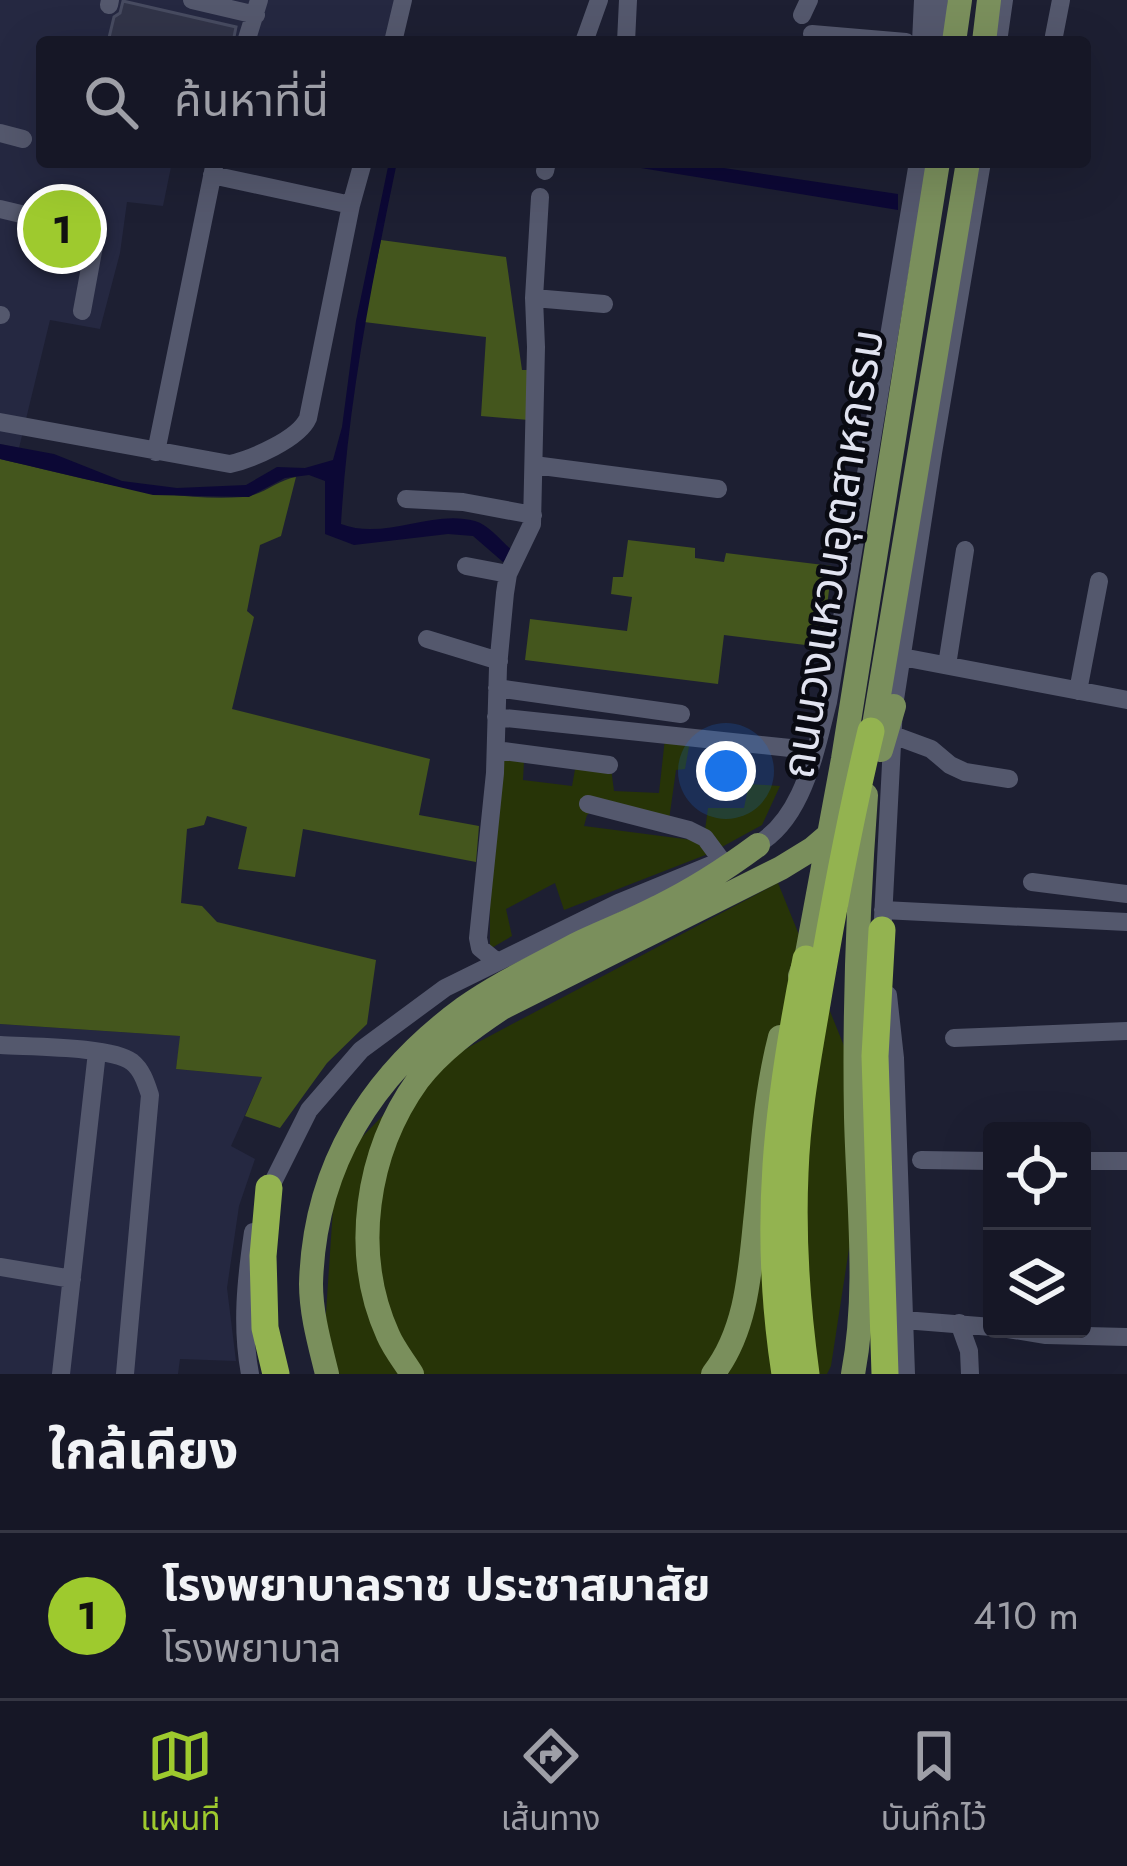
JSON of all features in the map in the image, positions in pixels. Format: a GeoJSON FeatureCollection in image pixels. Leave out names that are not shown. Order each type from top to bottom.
{"type":"FeatureCollection","features":[{"type":"Feature","properties":{"kind":"highway"},"geometry":{"type":"LineString","coordinates":[[806,1374],[794,1231],[800,1109],[832,914],[882,733]]}},
{"type":"Feature","properties":{"kind":"highway"},"geometry":{"type":"LineString","coordinates":[[882,920],[875,1057],[885,1374]]}},
{"type":"Feature","properties":{"kind":"highway"},"geometry":{"type":"LineString","coordinates":[[785,1374],[772,1232],[774,1167],[787,1054],[806,959]]}},
{"type":"Feature","properties":{"kind":"highway"},"geometry":{"type":"LineString","coordinates":[[269,1188],[262,1256],[265,1328],[276,1374]]}},
{"type":"Feature","properties":{"kind":"main road"},"geometry":{"type":"LineString","coordinates":[[955,36],[960,0]]}},
{"type":"Feature","properties":{"kind":"main road"},"geometry":{"type":"LineString","coordinates":[[984,36],[989,0]]}},
{"type":"Feature","properties":{"kind":"main road","name":"ถนนวงแหวนอุตสาหกรรม"},"geometry":{"type":"LineString","coordinates":[[713,1374],[736,1336],[749,1276],[771,1080],[783,1025],[806,959],[843,759],[937,168]]}},
{"type":"Feature","properties":{"kind":"main road","name":"ถนนวงแหวนอุตสาหกรรม"},"geometry":{"type":"LineString","coordinates":[[853,1374],[861,1289],[856,955],[882,733],[967,168]]}},
{"type":"Feature","properties":{"kind":"main road"},"geometry":{"type":"LineString","coordinates":[[412,1374],[389,1339],[374,1297],[367,1246],[370,1194],[382,1146],[420,1077],[472,1028],[536,988],[812,849],[835,829],[864,791],[894,706]]}},
{"type":"Feature","properties":{"kind":"main road"},"geometry":{"type":"LineString","coordinates":[[326,1374],[311,1286],[319,1223],[332,1174],[371,1097],[420,1045],[468,1005],[578,944],[661,906],[758,845]]}},
{"type":"Feature","properties":{"kind":"street"},"geometry":{"type":"LineString","coordinates":[[192,0],[258,7],[248,36]]}},
{"type":"Feature","properties":{"kind":"street"},"geometry":{"type":"LineString","coordinates":[[394,36],[403,0]]}},
{"type":"Feature","properties":{"kind":"street"},"geometry":{"type":"LineString","coordinates":[[586,36],[598,0]]}},
{"type":"Feature","properties":{"kind":"street"},"geometry":{"type":"LineString","coordinates":[[626,36],[628,0]]}},
{"type":"Feature","properties":{"kind":"street"},"geometry":{"type":"LineString","coordinates":[[921,36],[923,0]]}},
{"type":"Feature","properties":{"kind":"street"},"geometry":{"type":"LineString","coordinates":[[936,36],[939,0]]}},
{"type":"Feature","properties":{"kind":"street"},"geometry":{"type":"LineString","coordinates":[[999,36],[1004,0]]}},
{"type":"Feature","properties":{"kind":"street"},"geometry":{"type":"LineString","coordinates":[[1054,35],[1060,0]]}},
{"type":"Feature","properties":{"kind":"street"},"geometry":{"type":"LineString","coordinates":[[812,34],[835,36]]}},
{"type":"Feature","properties":{"kind":"street"},"geometry":{"type":"LineString","coordinates":[[0,134],[23,139]]}},
{"type":"Feature","properties":{"kind":"street"},"geometry":{"type":"LineString","coordinates":[[0,422],[230,464],[303,430],[361,168]]}},
{"type":"Feature","properties":{"kind":"street"},"geometry":{"type":"LineString","coordinates":[[906,1374],[895,1058],[882,920],[882,733],[894,706],[981,168]]}},
{"type":"Feature","properties":{"kind":"street"},"geometry":{"type":"LineString","coordinates":[[157,452],[213,169],[351,206]]}},
{"type":"Feature","properties":{"kind":"street"},"geometry":{"type":"LineString","coordinates":[[250,1374],[245,1280],[254,1226],[308,1110],[361,1050],[445,988],[496,961],[617,903],[758,845],[793,807],[828,702],[915,174]]}},
{"type":"Feature","properties":{"kind":"street"},"geometry":{"type":"LineString","coordinates":[[496,961],[480,948],[478,938],[508,574],[526,541],[533,515],[534,298],[540,197]]}},
{"type":"Feature","properties":{"kind":"street"},"geometry":{"type":"LineString","coordinates":[[0,209],[88,230],[94,245],[82,311]]}},
{"type":"Feature","properties":{"kind":"street"},"geometry":{"type":"LineString","coordinates":[[534,298],[604,304]]}},
{"type":"Feature","properties":{"kind":"street"},"geometry":{"type":"LineString","coordinates":[[534,465],[718,489]]}},
{"type":"Feature","properties":{"kind":"street"},"geometry":{"type":"LineString","coordinates":[[406,499],[463,502],[533,515]]}},
{"type":"Feature","properties":{"kind":"street"},"geometry":{"type":"LineString","coordinates":[[947,665],[965,550]]}},
{"type":"Feature","properties":{"kind":"street"},"geometry":{"type":"LineString","coordinates":[[466,566],[508,574]]}},
{"type":"Feature","properties":{"kind":"street"},"geometry":{"type":"LineString","coordinates":[[1078,691],[1100,580]]}},
{"type":"Feature","properties":{"kind":"street"},"geometry":{"type":"LineString","coordinates":[[427,639],[499,661]]}},
{"type":"Feature","properties":{"kind":"street"},"geometry":{"type":"LineString","coordinates":[[902,657],[1127,700]]}},
{"type":"Feature","properties":{"kind":"street"},"geometry":{"type":"LineString","coordinates":[[497,688],[680,714]]}},
{"type":"Feature","properties":{"kind":"street"},"geometry":{"type":"LineString","coordinates":[[496,717],[790,748]]}},
{"type":"Feature","properties":{"kind":"street"},"geometry":{"type":"LineString","coordinates":[[882,733],[931,749],[965,772],[1009,779]]}},
{"type":"Feature","properties":{"kind":"street"},"geometry":{"type":"LineString","coordinates":[[496,750],[609,765]]}},
{"type":"Feature","properties":{"kind":"street"},"geometry":{"type":"LineString","coordinates":[[588,804],[689,830],[705,838],[722,860]]}},
{"type":"Feature","properties":{"kind":"street"},"geometry":{"type":"LineString","coordinates":[[1032,882],[1117,893],[1103,921]]}},
{"type":"Feature","properties":{"kind":"street"},"geometry":{"type":"LineString","coordinates":[[882,920],[1127,922]]}},
{"type":"Feature","properties":{"kind":"street"},"geometry":{"type":"LineString","coordinates":[[954,1038],[1127,1030]]}},
{"type":"Feature","properties":{"kind":"street"},"geometry":{"type":"LineString","coordinates":[[0,1045],[98,1052],[130,1059],[142,1072],[150,1095],[125,1374]]}},
{"type":"Feature","properties":{"kind":"street"},"geometry":{"type":"LineString","coordinates":[[61,1374],[98,1052]]}},
{"type":"Feature","properties":{"kind":"street"},"geometry":{"type":"LineString","coordinates":[[921,1160],[983,1161]]}},
{"type":"Feature","properties":{"kind":"street"},"geometry":{"type":"LineString","coordinates":[[1091,1161],[1127,1161]]}},
{"type":"Feature","properties":{"kind":"street"},"geometry":{"type":"LineString","coordinates":[[0,1267],[72,1279]]}},
{"type":"Feature","properties":{"kind":"street"},"geometry":{"type":"LineString","coordinates":[[904,1320],[983,1326]]}},
{"type":"Feature","properties":{"kind":"street"},"geometry":{"type":"LineString","coordinates":[[959,1323],[969,1351],[970,1374]]}},
{"type":"Feature","properties":{"kind":"street"},"geometry":{"type":"LineString","coordinates":[[1091,1336],[1127,1337]]}},
{"type":"Feature","properties":{"kind":"shaded area"},"geometry":{"type":"Polygon","coordinates":[[[0,0],[408,0],[399,36],[36,36],[36,168],[171,168],[163,206],[127,202],[120,253],[100,329],[50,320],[19,448],[0,444],[0,0]]]}},
{"type":"Feature","properties":{"kind":"shaded area"},"geometry":{"type":"Polygon","coordinates":[[[388,168],[396,168],[355,387],[341,524],[374,529],[442,519],[475,521],[513,551],[503,562],[473,536],[448,534],[354,545],[325,534],[325,481],[309,475],[285,478],[249,497],[153,495],[0,459],[0,444],[54,454],[122,481],[177,488],[246,485],[277,467],[305,468],[333,460],[388,168]]]}},
{"type":"Feature","properties":{"kind":"shaded area"},"geometry":{"type":"Polygon","coordinates":[[[641,168],[724,168],[898,194],[898,210],[641,168]]]}},
{"type":"Feature","properties":{"kind":"shaded area"},"geometry":{"type":"Polygon","coordinates":[[[0,1024],[181,1036],[176,1069],[262,1077],[231,1146],[255,1159],[239,1206],[227,1288],[236,1361],[180,1359],[178,1374],[0,1374],[0,1024]]]}},
{"type":"Feature","properties":{"kind":"green space"},"geometry":{"type":"Polygon","coordinates":[[[381,240],[506,257],[522,370],[530,370],[529,420],[481,416],[486,337],[364,322],[381,240]]]}},
{"type":"Feature","properties":{"kind":"green space"},"geometry":{"type":"Polygon","coordinates":[[[0,459],[120,487],[212,498],[250,496],[296,477],[281,536],[260,545],[247,611],[254,617],[232,709],[430,759],[419,815],[479,826],[476,862],[303,829],[295,877],[238,869],[247,827],[207,816],[204,825],[187,829],[181,903],[202,906],[217,922],[376,960],[367,1024],[327,1063],[280,1128],[245,1116],[262,1077],[176,1069],[180,1036],[0,1024],[0,459]]]}},
{"type":"Feature","properties":{"kind":"green space"},"geometry":{"type":"Polygon","coordinates":[[[628,540],[695,548],[695,558],[724,562],[726,553],[832,566],[822,647],[724,635],[718,684],[525,660],[530,619],[627,631],[632,597],[611,594],[613,577],[623,577],[628,540]]]}},
{"type":"Feature","properties":{"kind":"green space"},"geometry":{"type":"Polygon","coordinates":[[[665,738],[690,741],[685,769],[676,770],[669,820],[600,805],[587,815],[584,826],[700,841],[708,854],[564,910],[555,883],[506,909],[512,936],[490,949],[503,759],[524,761],[523,780],[572,786],[576,764],[611,768],[614,791],[659,793],[665,738]]]}},
{"type":"Feature","properties":{"kind":"green space"},"geometry":{"type":"Polygon","coordinates":[[[749,784],[780,786],[762,825],[720,848],[705,830],[708,808],[744,808],[749,784]]]}},
{"type":"Feature","properties":{"kind":"green space"},"geometry":{"type":"Polygon","coordinates":[[[778,883],[855,1073],[852,1229],[827,1374],[334,1374],[323,1357],[336,1164],[420,1077],[778,883]]]}},
{"type":"Feature","properties":{"kind":"building"},"geometry":{"type":"Polygon","coordinates":[[[123,1],[236,27],[234,36],[109,36],[114,17],[123,1]]]}},
{"type":"Feature","properties":{"kind":"place","name":"โรงพยาบาลราช ประชาสมาสัย"},"geometry":{"type":"Point","coordinates":[62,229]}}]}
